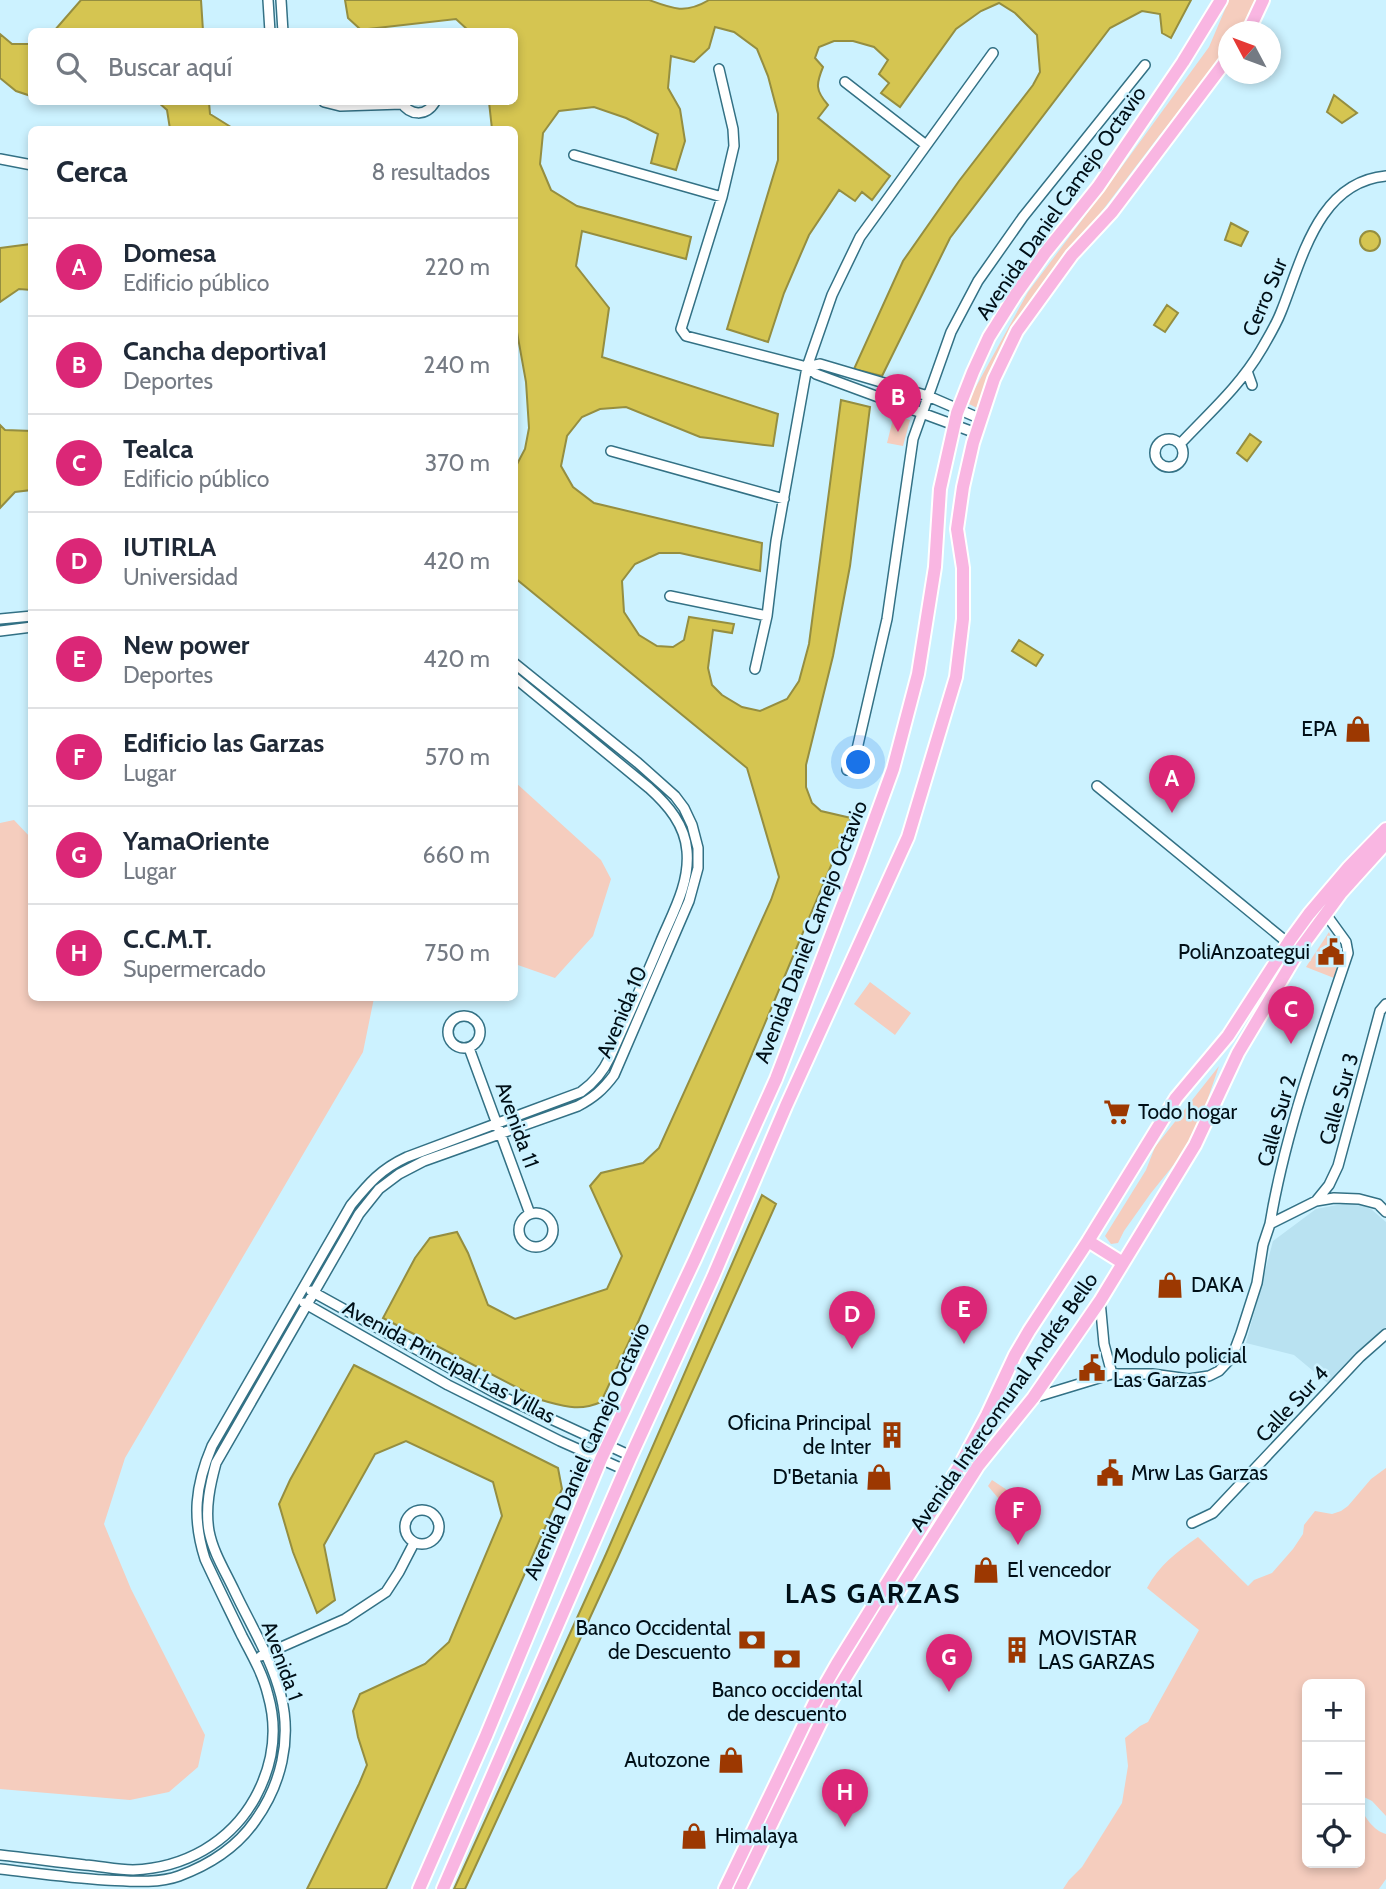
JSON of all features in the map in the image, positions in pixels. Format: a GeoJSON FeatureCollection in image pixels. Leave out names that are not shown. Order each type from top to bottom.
{"type":"FeatureCollection","features":[{"type":"Feature","properties":{"kind":"main road","name":"Avenida Daniel Camejo Octavio"},"geometry":{"type":"LineString","coordinates":[[418,1889],[486,1736],[601,1459],[776,1079],[892,769],[918,674],[935,567],[940,489],[954,425],[973,372],[989,337],[1016,294],[1098,187],[1183,62],[1221,0]]}},
{"type":"Feature","properties":{"kind":"main road"},"geometry":{"type":"LineString","coordinates":[[1253,21],[1263,0]]}},
{"type":"Feature","properties":{"kind":"main road","name":"Avenida Daniel Camejo Octavio"},"geometry":{"type":"LineString","coordinates":[[443,1889],[625,1469],[908,837],[956,677],[963,619],[963,568],[957,529],[963,487],[976,433],[994,379],[1017,331],[1072,255],[1112,212],[1218,71]]}},
{"type":"Feature","properties":{"kind":"main road","name":"Avenida Intercomunal Andrés Bello"},"geometry":{"type":"LineString","coordinates":[[725,1889],[814,1704],[959,1467],[1015,1355],[1165,1115],[1189,1081],[1228,1036],[1288,943],[1338,880],[1386,829]]}},
{"type":"Feature","properties":{"kind":"main road","name":"Avenida Intercomunal Andrés Bello"},"geometry":{"type":"LineString","coordinates":[[740,1889],[812,1738],[856,1660],[978,1466],[1033,1398],[1100,1301],[1195,1145],[1247,1036],[1300,949],[1325,913],[1386,843]]}},
{"type":"Feature","properties":{"kind":"main road"},"geometry":{"type":"LineString","coordinates":[[1088,1241],[1123,1263]]}},
{"type":"Feature","properties":{"kind":"street"},"geometry":{"type":"LineString","coordinates":[[268,0],[270,28]]}},
{"type":"Feature","properties":{"kind":"street"},"geometry":{"type":"LineString","coordinates":[[281,0],[283,28]]}},
{"type":"Feature","properties":{"kind":"street"},"geometry":{"type":"LineString","coordinates":[[755,669],[767,616],[776,541],[807,367],[832,295],[860,237],[993,53]]}},
{"type":"Feature","properties":{"kind":"street"},"geometry":{"type":"LineString","coordinates":[[847,770],[857,749],[887,619],[913,439],[951,332],[978,281],[1023,218],[1145,65]]}},
{"type":"Feature","properties":{"kind":"street"},"geometry":{"type":"LineString","coordinates":[[719,69],[734,139],[722,197],[681,332],[686,336],[807,367],[816,374],[976,433]]}},
{"type":"Feature","properties":{"kind":"street"},"geometry":{"type":"LineString","coordinates":[[845,82],[926,145]]}},
{"type":"Feature","properties":{"kind":"street"},"geometry":{"type":"LineString","coordinates":[[336,105],[361,105]]}},
{"type":"Feature","properties":{"kind":"street"},"geometry":{"type":"LineString","coordinates":[[404,105],[411,112],[417,113],[429,110],[433,105]]}},
{"type":"Feature","properties":{"kind":"street"},"geometry":{"type":"LineString","coordinates":[[575,155],[722,197]]}},
{"type":"Feature","properties":{"kind":"street"},"geometry":{"type":"LineString","coordinates":[[0,159],[28,164]]}},
{"type":"Feature","properties":{"kind":"street","name":"Cerro Sur"},"geometry":{"type":"LineString","coordinates":[[1180,444],[1247,371],[1280,316],[1303,251],[1319,220],[1334,202],[1355,185],[1373,177],[1386,176]]}},
{"type":"Feature","properties":{"kind":"street"},"geometry":{"type":"LineString","coordinates":[[807,367],[820,364],[928,396],[981,419]]}},
{"type":"Feature","properties":{"kind":"street"},"geometry":{"type":"LineString","coordinates":[[1247,371],[1252,385]]}},
{"type":"Feature","properties":{"kind":"street"},"geometry":{"type":"LineString","coordinates":[[611,451],[784,499]]}},
{"type":"Feature","properties":{"kind":"street"},"geometry":{"type":"LineString","coordinates":[[670,596],[767,616]]}},
{"type":"Feature","properties":{"kind":"street"},"geometry":{"type":"LineString","coordinates":[[0,619],[28,616]]}},
{"type":"Feature","properties":{"kind":"street"},"geometry":{"type":"LineString","coordinates":[[0,631],[28,628]]}},
{"type":"Feature","properties":{"kind":"street","name":"Avenida 10"},"geometry":{"type":"LineString","coordinates":[[518,669],[638,763],[675,796],[684,808],[698,848],[698,868],[689,901],[669,935]]}},
{"type":"Feature","properties":{"kind":"street","name":"Avenida 10"},"geometry":{"type":"LineString","coordinates":[[303,1287],[351,1205],[378,1174],[390,1165],[407,1157],[578,1106],[605,1088],[614,1075],[669,935],[686,877],[687,849],[674,815],[665,803],[518,680]]}},
{"type":"Feature","properties":{"kind":"street"},"geometry":{"type":"LineString","coordinates":[[630,773],[638,763]]}},
{"type":"Feature","properties":{"kind":"street"},"geometry":{"type":"LineString","coordinates":[[1097,786],[1288,943]]}},
{"type":"Feature","properties":{"kind":"street","name":"Calle Sur 2"},"geometry":{"type":"LineString","coordinates":[[1112,1374],[1152,1374],[1189,1379],[1209,1376],[1219,1371],[1232,1357],[1257,1283],[1282,1163],[1348,953],[1346,942],[1325,913]]}},
{"type":"Feature","properties":{"kind":"street","name":"Calle Sur 3"},"geometry":{"type":"LineString","coordinates":[[1316,1201],[1329,1185],[1338,1166],[1380,1011],[1386,1004]]}},
{"type":"Feature","properties":{"kind":"street","name":"Avenida 11"},"geometry":{"type":"LineString","coordinates":[[469,1048],[530,1214]]}},
{"type":"Feature","properties":{"kind":"street","name":"Avenida 10"},"geometry":{"type":"LineString","coordinates":[[314,1293],[359,1214],[379,1189],[399,1174],[424,1161],[500,1129]]}},
{"type":"Feature","properties":{"kind":"street"},"geometry":{"type":"LineString","coordinates":[[359,1195],[369,1202]]}},
{"type":"Feature","properties":{"kind":"street"},"geometry":{"type":"LineString","coordinates":[[1270,1224],[1316,1201],[1334,1198],[1359,1199],[1378,1204],[1386,1212]]}},
{"type":"Feature","properties":{"kind":"street","name":"Avenida Principal Las Villas"},"geometry":{"type":"LineString","coordinates":[[303,1287],[499,1395],[631,1456]]}},
{"type":"Feature","properties":{"kind":"street","name":"Avenida 1"},"geometry":{"type":"LineString","coordinates":[[0,1855],[130,1870],[157,1867],[180,1861],[222,1839],[251,1805],[271,1759],[274,1740],[268,1694],[205,1559],[197,1529],[198,1485],[212,1446],[303,1287]]}},
{"type":"Feature","properties":{"kind":"street","name":"Avenida 1"},"geometry":{"type":"LineString","coordinates":[[0,1869],[130,1881],[178,1877],[228,1851],[246,1834],[267,1805],[282,1767],[285,1731],[281,1696],[265,1654],[217,1555],[209,1531],[209,1490],[216,1463],[314,1293]]}},
{"type":"Feature","properties":{"kind":"street","name":"Avenida Principal Las Villas"},"geometry":{"type":"LineString","coordinates":[[296,1299],[448,1385],[625,1469]]}},
{"type":"Feature","properties":{"kind":"street"},"geometry":{"type":"LineString","coordinates":[[1033,1398],[1112,1374],[1104,1344],[1100,1301]]}},
{"type":"Feature","properties":{"kind":"street","name":"Calle Sur 4"},"geometry":{"type":"LineString","coordinates":[[1192,1523],[1213,1513],[1360,1357],[1386,1334]]}},
{"type":"Feature","properties":{"kind":"street"},"geometry":{"type":"LineString","coordinates":[[254,1660],[345,1619],[386,1592],[414,1543]]}},
{"type":"Feature","properties":{"kind":"shaded area"},"geometry":{"type":"Polygon","coordinates":[[[81,0],[201,0],[203,28],[57,28],[81,0]]]}},
{"type":"Feature","properties":{"kind":"shaded area"},"geometry":{"type":"Polygon","coordinates":[[[345,0],[649,0],[686,9],[709,0],[1191,0],[1171,38],[1162,33],[1160,14],[1142,11],[1110,28],[950,238],[882,376],[854,369],[903,261],[1040,72],[1037,35],[1015,13],[999,3],[981,11],[956,29],[900,107],[881,93],[889,83],[879,74],[888,60],[874,47],[853,41],[834,41],[819,47],[815,58],[823,67],[818,87],[828,105],[818,118],[890,176],[872,200],[862,192],[855,201],[839,190],[809,235],[784,293],[768,342],[727,329],[778,160],[778,114],[768,76],[757,49],[734,32],[715,27],[709,48],[694,62],[671,56],[668,88],[680,109],[685,141],[676,170],[651,163],[658,134],[626,118],[594,107],[559,111],[543,133],[540,164],[551,190],[577,206],[691,237],[686,259],[582,231],[576,266],[609,308],[602,357],[778,414],[773,446],[700,437],[626,407],[600,409],[582,417],[567,436],[561,466],[573,487],[594,503],[762,543],[760,571],[680,553],[659,553],[635,564],[622,581],[624,612],[639,635],[657,646],[673,647],[684,640],[689,617],[734,624],[732,633],[713,630],[708,668],[712,685],[722,695],[742,707],[760,711],[787,699],[799,681],[809,644],[841,400],[870,407],[850,566],[833,656],[806,765],[806,787],[812,803],[821,811],[851,818],[639,1320],[601,1402],[586,1407],[571,1407],[541,1400],[383,1318],[415,1258],[430,1238],[457,1232],[488,1305],[515,1319],[607,1289],[622,1256],[590,1186],[601,1173],[643,1163],[659,1148],[779,877],[747,768],[518,580],[518,462],[525,449],[529,428],[526,382],[518,338],[518,126],[492,126],[489,105],[518,105],[518,28],[466,28],[456,19],[359,28],[348,18],[345,0]]]}},
{"type":"Feature","properties":{"kind":"shaded area"},"geometry":{"type":"Polygon","coordinates":[[[1229,0],[1255,0],[1252,14],[1247,21],[1220,21],[1229,0]]]}},
{"type":"Feature","properties":{"kind":"shaded area"},"geometry":{"type":"Polygon","coordinates":[[[1218,26],[1218,64],[1159,136],[1023,315],[977,408],[967,403],[1028,292],[1209,47],[1218,26]]]}},
{"type":"Feature","properties":{"kind":"shaded area"},"geometry":{"type":"Polygon","coordinates":[[[0,34],[12,44],[28,44],[28,95],[16,91],[0,78],[0,34]]]}},
{"type":"Feature","properties":{"kind":"shaded area"},"geometry":{"type":"Polygon","coordinates":[[[1334,95],[1357,113],[1342,123],[1327,112],[1334,95]]]}},
{"type":"Feature","properties":{"kind":"shaded area"},"geometry":{"type":"Polygon","coordinates":[[[161,105],[209,105],[210,114],[229,126],[170,126],[167,110],[161,105]]]}},
{"type":"Feature","properties":{"kind":"shaded area"},"geometry":{"type":"Polygon","coordinates":[[[1231,223],[1248,232],[1241,246],[1225,240],[1231,223]]]}},
{"type":"Feature","properties":{"kind":"shaded area"},"geometry":{"type":"Polygon","coordinates":[[[1370,231],[1377,234],[1380,241],[1377,248],[1370,251],[1363,248],[1360,241],[1363,234],[1370,231]]]}},
{"type":"Feature","properties":{"kind":"shaded area"},"geometry":{"type":"Polygon","coordinates":[[[28,244],[28,290],[19,289],[0,302],[0,248],[28,244]]]}},
{"type":"Feature","properties":{"kind":"shaded area"},"geometry":{"type":"Polygon","coordinates":[[[1167,305],[1178,313],[1165,332],[1154,325],[1167,305]]]}},
{"type":"Feature","properties":{"kind":"shaded area"},"geometry":{"type":"Polygon","coordinates":[[[894,415],[910,420],[903,446],[887,443],[894,415]]]}},
{"type":"Feature","properties":{"kind":"shaded area"},"geometry":{"type":"Polygon","coordinates":[[[0,425],[5,430],[28,431],[28,490],[15,492],[0,508],[0,425]]]}},
{"type":"Feature","properties":{"kind":"shaded area"},"geometry":{"type":"Polygon","coordinates":[[[1250,434],[1261,442],[1247,461],[1237,453],[1250,434]]]}},
{"type":"Feature","properties":{"kind":"shaded area"},"geometry":{"type":"Polygon","coordinates":[[[1019,640],[1043,655],[1036,666],[1012,651],[1019,640]]]}},
{"type":"Feature","properties":{"kind":"shaded area"},"geometry":{"type":"Polygon","coordinates":[[[518,785],[601,860],[611,879],[593,936],[555,978],[518,965],[518,785]]]}},
{"type":"Feature","properties":{"kind":"shaded area"},"geometry":{"type":"Polygon","coordinates":[[[14,820],[28,835],[28,1001],[373,1001],[363,1052],[125,1458],[104,1524],[131,1589],[205,1735],[198,1767],[169,1792],[130,1800],[0,1789],[0,823],[14,820]]]}},
{"type":"Feature","properties":{"kind":"shaded area"},"geometry":{"type":"Polygon","coordinates":[[[1329,932],[1339,958],[1334,978],[1306,967],[1329,932]]]}},
{"type":"Feature","properties":{"kind":"shaded area"},"geometry":{"type":"Polygon","coordinates":[[[870,982],[911,1013],[895,1035],[854,1004],[870,982]]]}},
{"type":"Feature","properties":{"kind":"shaded area"},"geometry":{"type":"Polygon","coordinates":[[[1219,1066],[1204,1110],[1184,1152],[1151,1193],[1118,1243],[1111,1244],[1105,1236],[1146,1170],[1155,1147],[1219,1066]]]}},
{"type":"Feature","properties":{"kind":"shaded area"},"geometry":{"type":"Polygon","coordinates":[[[762,1195],[776,1204],[465,1889],[454,1889],[606,1554],[762,1195]]]}},
{"type":"Feature","properties":{"kind":"shaded area"},"geometry":{"type":"Polygon","coordinates":[[[1353,1202],[1371,1209],[1386,1222],[1386,1327],[1330,1385],[1294,1355],[1246,1343],[1273,1241],[1316,1209],[1353,1202]]]}},
{"type":"Feature","properties":{"kind":"shaded area"},"geometry":{"type":"Polygon","coordinates":[[[354,1365],[558,1468],[562,1489],[386,1889],[307,1889],[367,1765],[353,1711],[360,1694],[425,1664],[449,1642],[502,1516],[493,1482],[406,1441],[375,1454],[324,1545],[335,1600],[317,1613],[293,1552],[279,1504],[354,1365]]]}},
{"type":"Feature","properties":{"kind":"shaded area"},"geometry":{"type":"Polygon","coordinates":[[[1386,1468],[1386,1816],[1365,1798],[1365,1679],[1302,1679],[1302,1868],[1365,1868],[1365,1814],[1377,1830],[1386,1834],[1386,1879],[1379,1889],[1063,1889],[1082,1867],[1122,1803],[1128,1766],[1125,1738],[1148,1722],[1199,1630],[1147,1588],[1157,1572],[1198,1537],[1248,1586],[1254,1580],[1272,1573],[1293,1549],[1303,1534],[1304,1525],[1315,1511],[1332,1514],[1341,1511],[1371,1479],[1386,1468]]]}},
{"type":"Feature","properties":{"kind":"shaded area"},"geometry":{"type":"Polygon","coordinates":[[[992,1480],[1019,1498],[1008,1510],[988,1486],[992,1480]]]}},
{"type":"Feature","properties":{"kind":"place","name":"Cancha deportiva1"},"geometry":{"type":"Point","coordinates":[898,432]}},
{"type":"Feature","properties":{"kind":"place","name":"EPA"},"geometry":{"type":"Point","coordinates":[1358,729]}},
{"type":"Feature","properties":{"kind":"place","name":"Domesa"},"geometry":{"type":"Point","coordinates":[1172,813]}},
{"type":"Feature","properties":{"kind":"place","name":"PoliAnzoategui"},"geometry":{"type":"Point","coordinates":[1331,952]}},
{"type":"Feature","properties":{"kind":"place","name":"Tealca"},"geometry":{"type":"Point","coordinates":[1291,1044]}},
{"type":"Feature","properties":{"kind":"place","name":"Todo hogar"},"geometry":{"type":"Point","coordinates":[1117,1112]}},
{"type":"Feature","properties":{"kind":"place","name":"DAKA"},"geometry":{"type":"Point","coordinates":[1170,1285]}},
{"type":"Feature","properties":{"kind":"place","name":"New power"},"geometry":{"type":"Point","coordinates":[964,1344]}},
{"type":"Feature","properties":{"kind":"place","name":"IUTIRLA"},"geometry":{"type":"Point","coordinates":[852,1349]}},
{"type":"Feature","properties":{"kind":"place","name":"Modulo policial Las Garzas"},"geometry":{"type":"Point","coordinates":[1092,1368]}},
{"type":"Feature","properties":{"kind":"place","name":"Oficina Principal de Inter"},"geometry":{"type":"Point","coordinates":[892,1435]}},
{"type":"Feature","properties":{"kind":"place","name":"Mrw Las Garzas"},"geometry":{"type":"Point","coordinates":[1110,1473]}},
{"type":"Feature","properties":{"kind":"place","name":"D'Betania"},"geometry":{"type":"Point","coordinates":[879,1477]}},
{"type":"Feature","properties":{"kind":"place","name":"Edificio las Garzas"},"geometry":{"type":"Point","coordinates":[1018,1545]}},
{"type":"Feature","properties":{"kind":"place","name":"El vencedor"},"geometry":{"type":"Point","coordinates":[986,1570]}},
{"type":"Feature","properties":{"kind":"place","name":"Banco Occidental de Descuento"},"geometry":{"type":"Point","coordinates":[752,1640]}},
{"type":"Feature","properties":{"kind":"place","name":"MOVISTAR LAS GARZAS"},"geometry":{"type":"Point","coordinates":[1017,1650]}},
{"type":"Feature","properties":{"kind":"place","name":"Banco occidental de descuento"},"geometry":{"type":"Point","coordinates":[787,1659]}},
{"type":"Feature","properties":{"kind":"place","name":"YamaOriente"},"geometry":{"type":"Point","coordinates":[949,1692]}},
{"type":"Feature","properties":{"kind":"place","name":"Autozone"},"geometry":{"type":"Point","coordinates":[731,1760]}},
{"type":"Feature","properties":{"kind":"place","name":"C.C.M.T."},"geometry":{"type":"Point","coordinates":[845,1827]}},
{"type":"Feature","properties":{"kind":"place","name":"Himalaya"},"geometry":{"type":"Point","coordinates":[694,1836]}},
{"type":"Feature","properties":{"kind":"district","name":"LAS GARZAS"},"geometry":{"type":"Point","coordinates":[873,1593]}}]}
